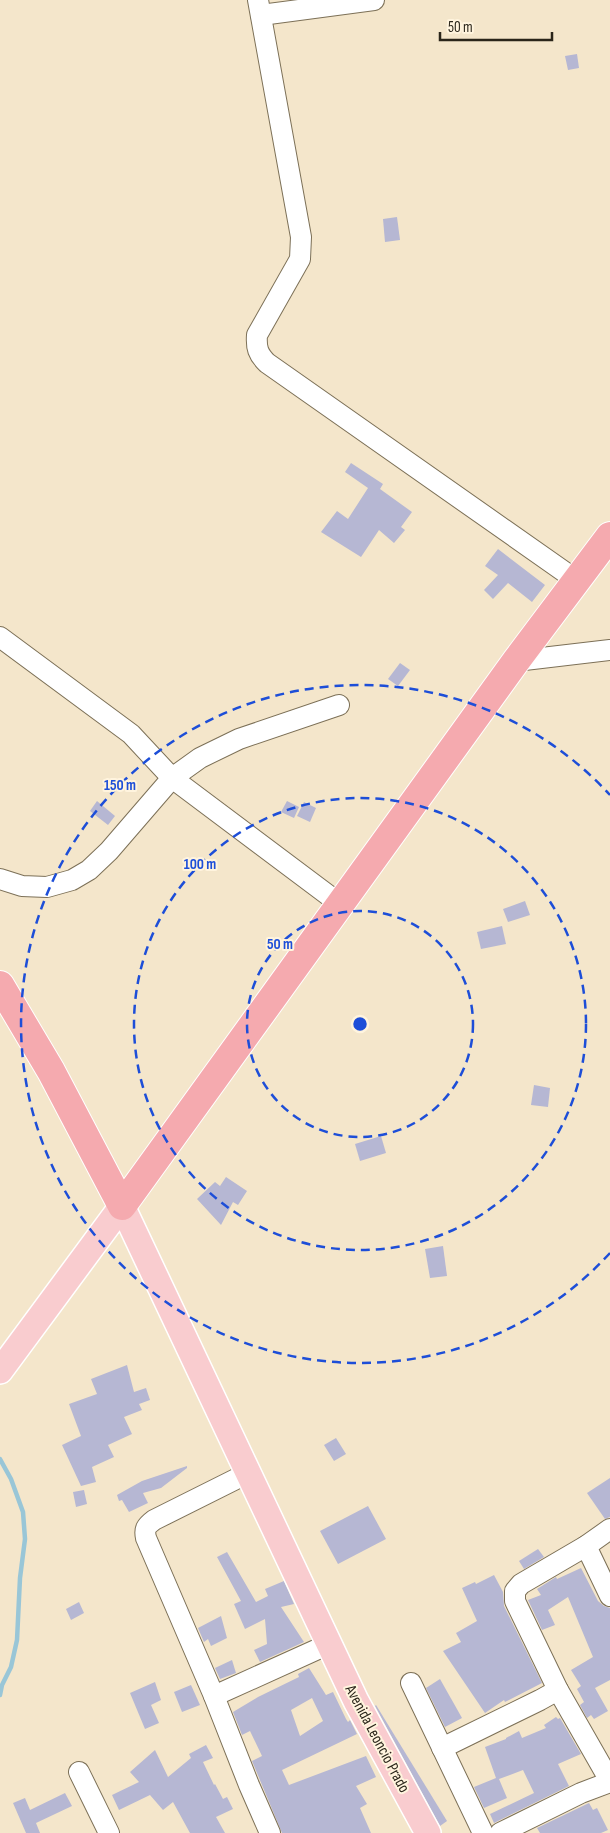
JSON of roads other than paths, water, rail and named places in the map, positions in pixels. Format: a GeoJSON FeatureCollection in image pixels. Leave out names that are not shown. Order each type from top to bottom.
{"type":"FeatureCollection","features":[{"type":"Feature","properties":{"kind":"highway"},"geometry":{"type":"LineString","coordinates":[[0,985],[51,1071],[122,1206],[516,661],[610,536]]}},
{"type":"Feature","properties":{"kind":"main road"},"geometry":{"type":"LineString","coordinates":[[0,1371],[122,1206]]}},
{"type":"Feature","properties":{"kind":"main road","name":"Avenida Leoncio Prado"},"geometry":{"type":"LineString","coordinates":[[122,1206],[356,1701],[428,1833]]}},
{"type":"Feature","properties":{"kind":"street"},"geometry":{"type":"LineString","coordinates":[[374,0],[260,8],[302,250],[300,259],[257,335],[256,346],[259,355],[267,363],[576,580]]}},
{"type":"Feature","properties":{"kind":"street"},"geometry":{"type":"LineString","coordinates":[[0,638],[132,734],[172,778],[340,904]]}},
{"type":"Feature","properties":{"kind":"street"},"geometry":{"type":"LineString","coordinates":[[516,661],[610,650]]}},
{"type":"Feature","properties":{"kind":"street"},"geometry":{"type":"LineString","coordinates":[[0,879],[22,886],[47,886],[72,880],[89,870],[109,851],[172,778],[200,758],[239,739],[340,706]]}},
{"type":"Feature","properties":{"kind":"street"},"geometry":{"type":"LineString","coordinates":[[248,1473],[154,1520],[146,1525],[145,1530],[146,1538],[270,1833]]}},
{"type":"Feature","properties":{"kind":"street"},"geometry":{"type":"LineString","coordinates":[[500,1833],[581,1793],[610,1782],[558,1690],[515,1601],[515,1591],[521,1584],[586,1546],[610,1529]]}},
{"type":"Feature","properties":{"kind":"street"},"geometry":{"type":"LineString","coordinates":[[586,1546],[610,1596]]}},
{"type":"Feature","properties":{"kind":"street"},"geometry":{"type":"LineString","coordinates":[[214,1696],[329,1644]]}},
{"type":"Feature","properties":{"kind":"street"},"geometry":{"type":"LineString","coordinates":[[411,1683],[484,1833]]}},
{"type":"Feature","properties":{"kind":"street"},"geometry":{"type":"LineString","coordinates":[[442,1748],[558,1690]]}},
{"type":"Feature","properties":{"kind":"street"},"geometry":{"type":"LineString","coordinates":[[79,1772],[109,1833]]}},
{"type":"Feature","properties":{"kind":"waterway"},"geometry":{"type":"LineString","coordinates":[[0,1459],[11,1479],[23,1512],[25,1539],[20,1578],[17,1640],[11,1667],[2,1685],[0,1695]]}}]}
